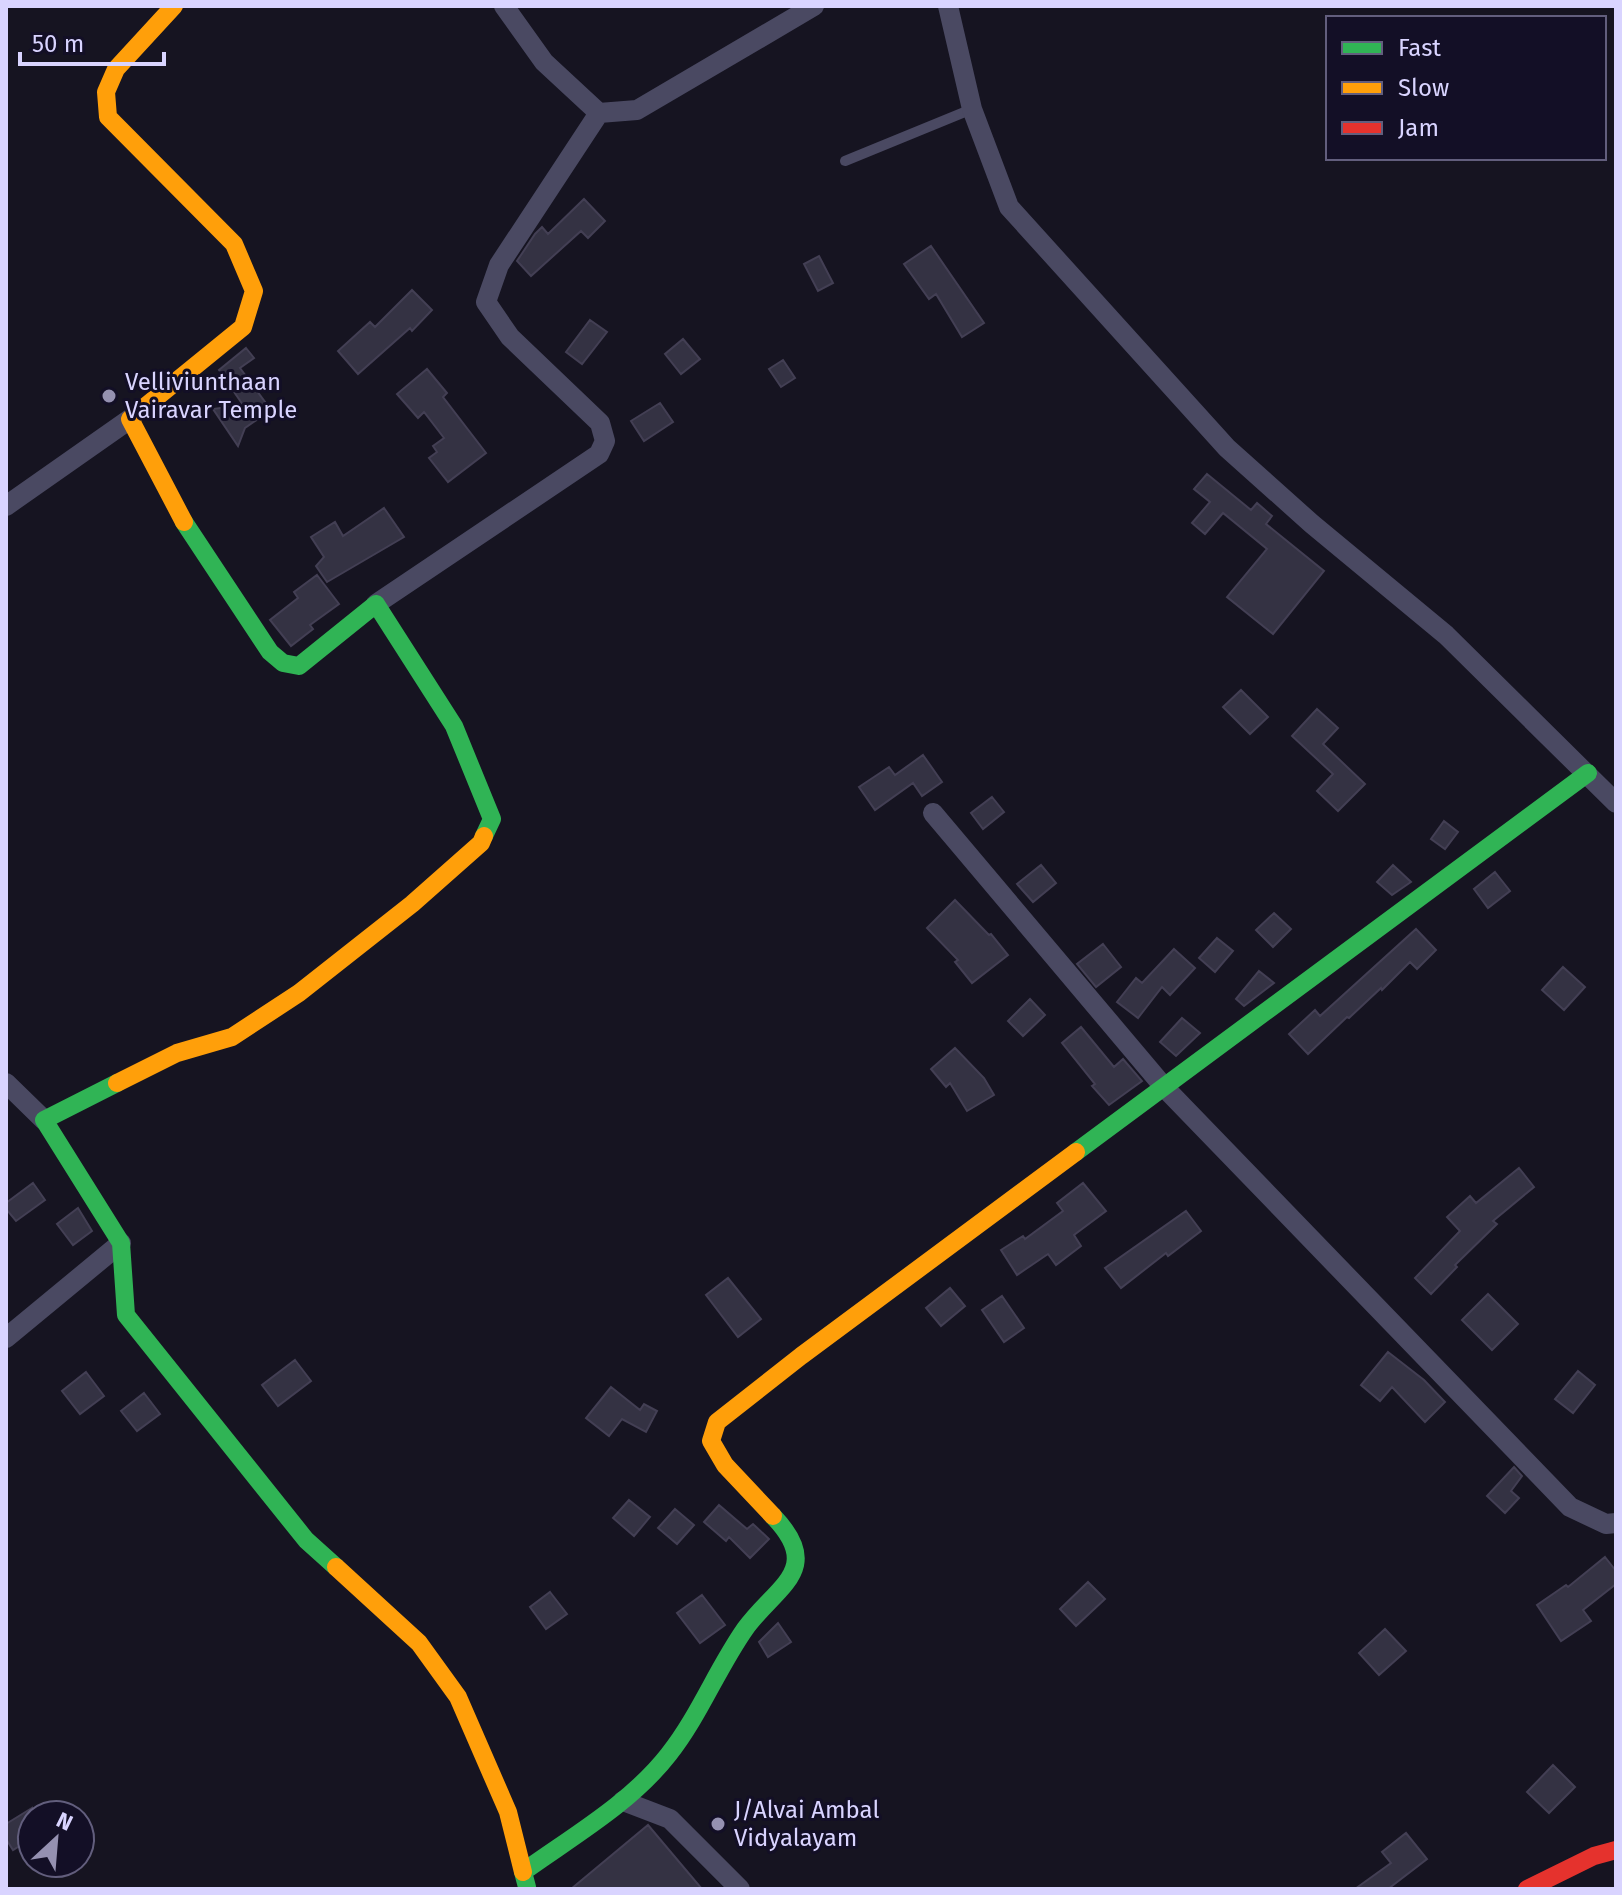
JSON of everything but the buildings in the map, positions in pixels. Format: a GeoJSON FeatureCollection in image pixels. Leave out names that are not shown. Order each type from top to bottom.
{"type":"FeatureCollection","features":[{"type":"Feature","properties":{"kind":"street"},"geometry":{"type":"LineString","coordinates":[[6,506],[130,419],[243,327],[254,291],[234,244],[108,117],[106,92],[116,69],[174,6]]}},
{"type":"Feature","properties":{"kind":"street"},"geometry":{"type":"LineString","coordinates":[[504,6],[544,62],[599,113],[637,110],[814,6]]}},
{"type":"Feature","properties":{"kind":"street"},"geometry":{"type":"LineString","coordinates":[[948,6],[972,109],[1009,207],[1227,448],[1312,524],[1446,635],[1616,803]]}},
{"type":"Feature","properties":{"kind":"street"},"geometry":{"type":"LineString","coordinates":[[130,419],[192,537],[270,652],[283,663],[299,666],[376,604],[599,454],[605,441],[600,423],[510,337],[486,302],[499,265],[599,113]]}},
{"type":"Feature","properties":{"kind":"street"},"geometry":{"type":"LineString","coordinates":[[44,1120],[177,1053],[232,1037],[312,983],[412,904],[481,843],[492,819],[454,726],[376,604]]}},
{"type":"Feature","properties":{"kind":"street"},"geometry":{"type":"LineString","coordinates":[[6,1083],[44,1120],[121,1243],[126,1315],[306,1540],[419,1643],[458,1697],[508,1812],[525,1880],[623,1801],[669,1754],[746,1628],[793,1575],[797,1551],[784,1527],[725,1465],[711,1441],[717,1422],[801,1356],[1588,773]]}},
{"type":"Feature","properties":{"kind":"street"},"geometry":{"type":"LineString","coordinates":[[933,813],[1164,1087],[1570,1507],[1606,1524],[1616,1523]]}},
{"type":"Feature","properties":{"kind":"street"},"geometry":{"type":"LineString","coordinates":[[6,1338],[121,1243]]}},
{"type":"Feature","properties":{"kind":"street"},"geometry":{"type":"LineString","coordinates":[[623,1801],[670,1819],[740,1889]]}},
{"type":"Feature","properties":{"kind":"street"},"geometry":{"type":"LineString","coordinates":[[1527,1889],[1594,1856],[1616,1850]]}},
{"type":"Feature","properties":{"kind":"lane"},"geometry":{"type":"LineString","coordinates":[[845,161],[972,109]]}},
{"type":"Feature","properties":{"kind":"traffic: fast"},"geometry":{"type":"LineString","coordinates":[[184,522],[270,652],[283,663],[299,666],[376,604],[454,726],[492,819],[484,836]]}},
{"type":"Feature","properties":{"kind":"traffic: fast"},"geometry":{"type":"LineString","coordinates":[[1076,1152],[1588,773]]}},
{"type":"Feature","properties":{"kind":"traffic: fast"},"geometry":{"type":"LineString","coordinates":[[117,1083],[44,1120],[121,1243],[126,1315],[306,1540],[336,1567]]}},
{"type":"Feature","properties":{"kind":"traffic: fast"},"geometry":{"type":"LineString","coordinates":[[527,1887],[523,1872],[619,1803],[654,1772],[690,1724],[745,1629],[790,1577],[795,1564],[795,1550],[773,1516]]}},
{"type":"Feature","properties":{"kind":"traffic: slow"},"geometry":{"type":"LineString","coordinates":[[174,6],[116,69],[106,92],[108,117],[234,244],[254,291],[243,327],[130,419],[184,522]]}},
{"type":"Feature","properties":{"kind":"traffic: slow"},"geometry":{"type":"LineString","coordinates":[[117,1083],[177,1053],[232,1037],[299,993],[412,904],[481,843],[484,836]]}},
{"type":"Feature","properties":{"kind":"traffic: slow"},"geometry":{"type":"LineString","coordinates":[[773,1516],[725,1465],[711,1441],[717,1422],[1076,1152]]}},
{"type":"Feature","properties":{"kind":"traffic: slow"},"geometry":{"type":"LineString","coordinates":[[336,1567],[419,1643],[458,1697],[508,1812],[523,1872]]}},
{"type":"Feature","properties":{"kind":"traffic: jam"},"geometry":{"type":"LineString","coordinates":[[1527,1889],[1594,1856],[1616,1850]]}},
{"type":"Feature","properties":{"kind":"place","name":"Velliviunthaan Vairavar Temple"},"geometry":{"type":"Point","coordinates":[109,396]}},
{"type":"Feature","properties":{"kind":"place","name":"J/Alvai Ambal Vidyalayam"},"geometry":{"type":"Point","coordinates":[718,1824]}}]}
